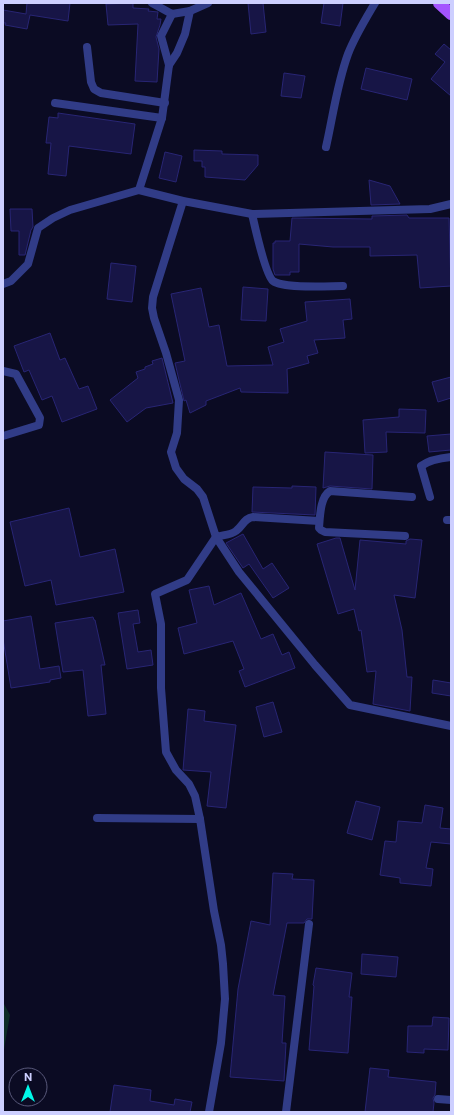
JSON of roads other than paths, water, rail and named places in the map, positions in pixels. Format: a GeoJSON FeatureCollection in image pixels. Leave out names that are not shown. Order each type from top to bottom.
{"type":"FeatureCollection","features":[{"type":"Feature","properties":{"kind":"main road"},"geometry":{"type":"LineString","coordinates":[[439,3],[451,14]]}},
{"type":"Feature","properties":{"kind":"street"},"geometry":{"type":"LineString","coordinates":[[152,3],[172,14],[190,11],[208,3]]}},
{"type":"Feature","properties":{"kind":"street"},"geometry":{"type":"LineString","coordinates":[[326,147],[348,54],[358,32],[375,3]]}},
{"type":"Feature","properties":{"kind":"street"},"geometry":{"type":"LineString","coordinates":[[139,190],[162,118],[170,65],[185,34],[190,11]]}},
{"type":"Feature","properties":{"kind":"street"},"geometry":{"type":"LineString","coordinates":[[170,65],[161,36],[172,14]]}},
{"type":"Feature","properties":{"kind":"street"},"geometry":{"type":"LineString","coordinates":[[87,47],[91,82],[94,89],[102,93],[165,103]]}},
{"type":"Feature","properties":{"kind":"street"},"geometry":{"type":"LineString","coordinates":[[55,103],[162,118]]}},
{"type":"Feature","properties":{"kind":"street"},"geometry":{"type":"LineString","coordinates":[[3,284],[12,281],[28,264],[38,228],[70,210],[139,190],[183,201],[252,214],[430,210],[451,204]]}},
{"type":"Feature","properties":{"kind":"street"},"geometry":{"type":"LineString","coordinates":[[183,201],[153,297],[152,308],[179,400],[177,433],[171,452],[176,468],[184,479],[197,489],[203,496],[216,536],[239,572],[315,665],[350,705],[451,726]]}},
{"type":"Feature","properties":{"kind":"street"},"geometry":{"type":"LineString","coordinates":[[252,214],[266,270],[272,280],[279,284],[343,286]]}},
{"type":"Feature","properties":{"kind":"street"},"geometry":{"type":"LineString","coordinates":[[3,371],[16,374],[40,418],[39,425],[3,436]]}},
{"type":"Feature","properties":{"kind":"street"},"geometry":{"type":"LineString","coordinates":[[430,497],[421,466],[425,463],[451,457]]}},
{"type":"Feature","properties":{"kind":"street"},"geometry":{"type":"LineString","coordinates":[[405,536],[325,532],[318,528],[323,500],[326,494],[330,491],[412,497]]}},
{"type":"Feature","properties":{"kind":"street"},"geometry":{"type":"LineString","coordinates":[[209,1112],[221,1043],[224,992],[223,964],[195,796],[189,784],[176,770],[166,752],[161,688],[161,624],[155,594],[187,580],[216,536],[236,532],[248,518],[253,517],[319,521]]}},
{"type":"Feature","properties":{"kind":"street"},"geometry":{"type":"LineString","coordinates":[[96,818],[200,819]]}},
{"type":"Feature","properties":{"kind":"street"},"geometry":{"type":"LineString","coordinates":[[286,1112],[309,924]]}},
{"type":"Feature","properties":{"kind":"street"},"geometry":{"type":"LineString","coordinates":[[438,1099],[451,1100]]}}]}
